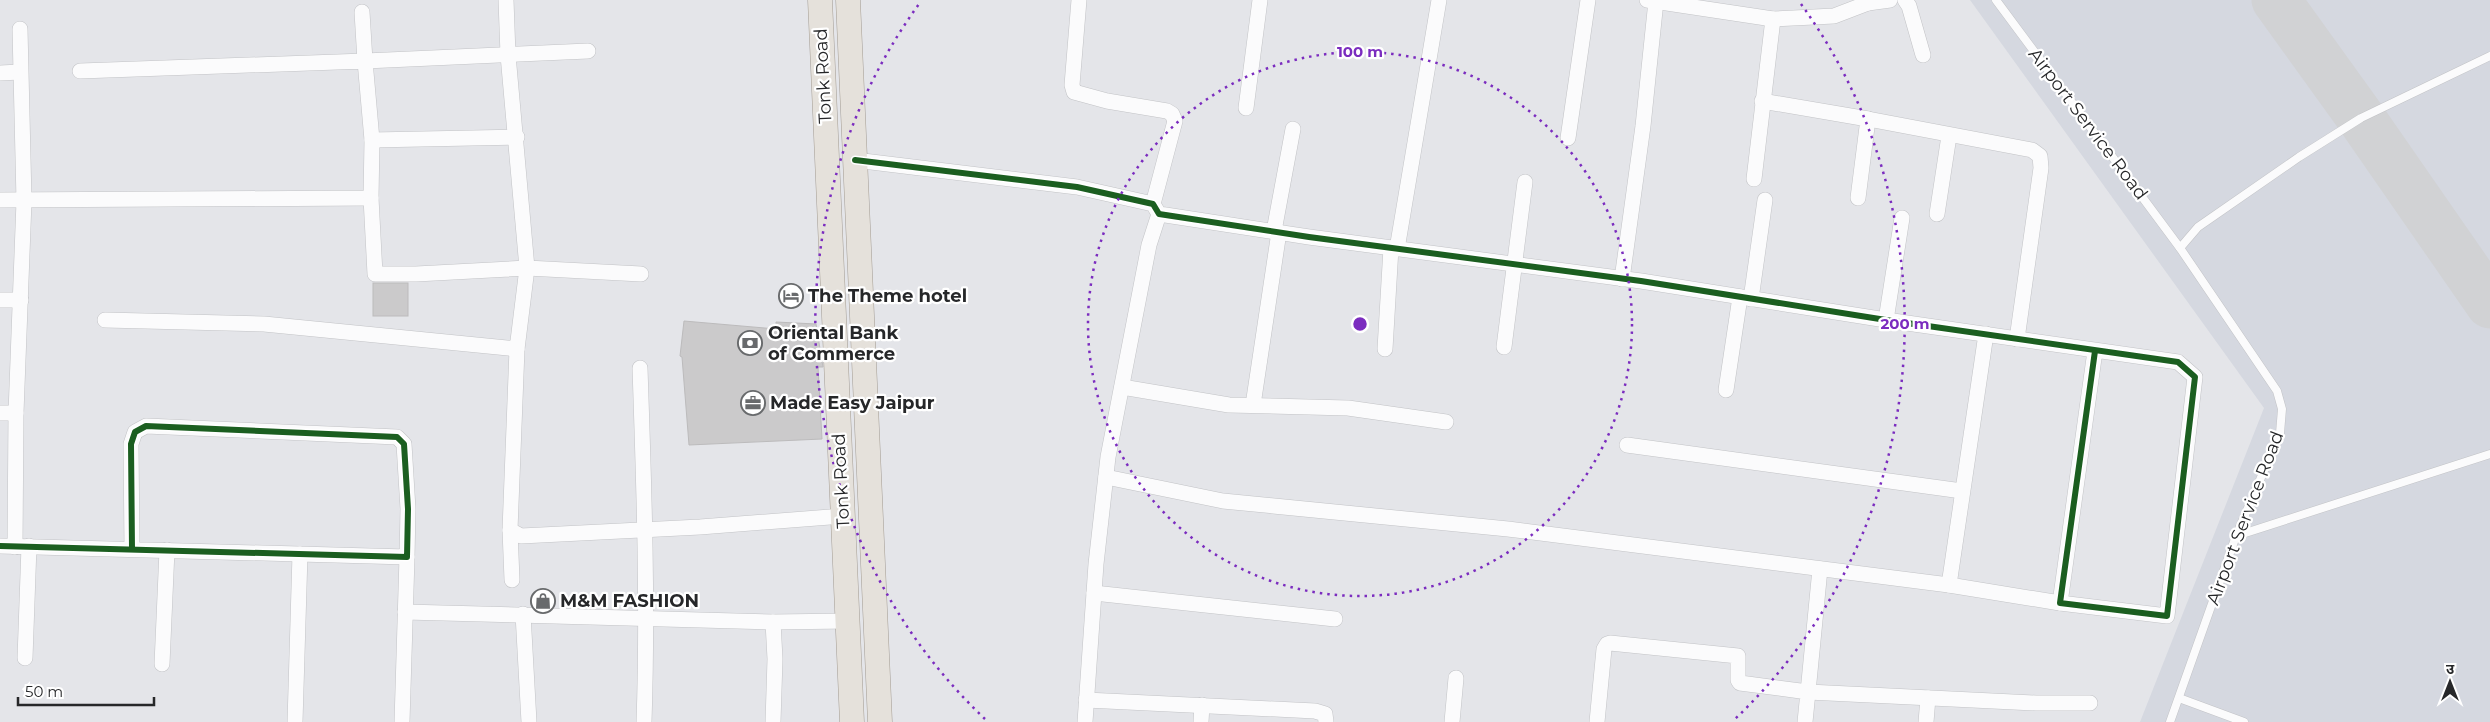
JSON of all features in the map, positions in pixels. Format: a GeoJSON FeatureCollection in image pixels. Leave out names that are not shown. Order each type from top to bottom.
{"type":"FeatureCollection","features":[{"type":"Feature","properties":{"kind":"main road","name":"Tonk Road"},"geometry":{"type":"LineString","coordinates":[[820,0],[852,722]]}},
{"type":"Feature","properties":{"kind":"main road","name":"Tonk Road"},"geometry":{"type":"LineString","coordinates":[[848,0],[880,722]]}},
{"type":"Feature","properties":{"kind":"street"},"geometry":{"type":"LineString","coordinates":[[506,0],[508,55],[517,136],[527,268],[517,349],[510,530],[512,580]]}},
{"type":"Feature","properties":{"kind":"street"},"geometry":{"type":"LineString","coordinates":[[1079,0],[1072,85],[1074,92],[1107,101],[1167,111],[1174,122],[1148,245],[1106,477],[1094,593],[1085,722]]}},
{"type":"Feature","properties":{"kind":"street"},"geometry":{"type":"LineString","coordinates":[[1246,108],[1260,0]]}},
{"type":"Feature","properties":{"kind":"street"},"geometry":{"type":"LineString","coordinates":[[1385,349],[1394,248],[1439,0]]}},
{"type":"Feature","properties":{"kind":"street"},"geometry":{"type":"LineString","coordinates":[[1568,138],[1588,0]]}},
{"type":"Feature","properties":{"kind":"street"},"geometry":{"type":"LineString","coordinates":[[1622,279],[1643,126],[1652,1],[1719,6],[1773,19],[1834,16],[1868,2],[1890,0]]}},
{"type":"Feature","properties":{"kind":"street"},"geometry":{"type":"LineString","coordinates":[[1905,0],[1909,6],[1923,55]]}},
{"type":"Feature","properties":{"kind":"street"},"geometry":{"type":"LineString","coordinates":[[362,12],[372,140],[371,198],[375,274],[416,274],[527,268],[641,274]]}},
{"type":"Feature","properties":{"kind":"street"},"geometry":{"type":"LineString","coordinates":[[1754,179],[1773,19]]}},
{"type":"Feature","properties":{"kind":"street"},"geometry":{"type":"LineString","coordinates":[[20,29],[24,200],[16,413],[15,546],[25,658]]}},
{"type":"Feature","properties":{"kind":"street"},"geometry":{"type":"LineString","coordinates":[[80,71],[588,51]]}},
{"type":"Feature","properties":{"kind":"street"},"geometry":{"type":"LineString","coordinates":[[0,73],[20,72]]}},
{"type":"Feature","properties":{"kind":"street"},"geometry":{"type":"LineString","coordinates":[[1762,101],[2032,150],[2040,156],[2041,168],[2017,338]]}},
{"type":"Feature","properties":{"kind":"street"},"geometry":{"type":"LineString","coordinates":[[1858,198],[1868,119]]}},
{"type":"Feature","properties":{"kind":"street"},"geometry":{"type":"LineString","coordinates":[[1253,405],[1276,232],[1293,129]]}},
{"type":"Feature","properties":{"kind":"street"},"geometry":{"type":"LineString","coordinates":[[372,140],[517,136]]}},
{"type":"Feature","properties":{"kind":"street"},"geometry":{"type":"LineString","coordinates":[[1937,214],[1949,136]]}},
{"type":"Feature","properties":{"kind":"street"},"geometry":{"type":"LineString","coordinates":[[855,160],[1077,187],[1156,209],[1276,232],[1622,279],[1886,320],[2178,362],[2195,378],[2167,616],[2060,603],[1949,585],[1508,529],[1223,501],[1106,477]]}},
{"type":"Feature","properties":{"kind":"street"},"geometry":{"type":"LineString","coordinates":[[1504,347],[1525,182]]}},
{"type":"Feature","properties":{"kind":"street"},"geometry":{"type":"LineString","coordinates":[[0,200],[371,198]]}},
{"type":"Feature","properties":{"kind":"street"},"geometry":{"type":"LineString","coordinates":[[1726,390],[1765,200]]}},
{"type":"Feature","properties":{"kind":"street"},"geometry":{"type":"LineString","coordinates":[[1886,320],[1902,218]]}},
{"type":"Feature","properties":{"kind":"street"},"geometry":{"type":"LineString","coordinates":[[0,300],[21,300]]}},
{"type":"Feature","properties":{"kind":"street"},"geometry":{"type":"LineString","coordinates":[[105,320],[264,324],[517,349]]}},
{"type":"Feature","properties":{"kind":"street"},"geometry":{"type":"LineString","coordinates":[[1949,585],[1986,334]]}},
{"type":"Feature","properties":{"kind":"street"},"geometry":{"type":"LineString","coordinates":[[2060,603],[2096,351]]}},
{"type":"Feature","properties":{"kind":"street"},"geometry":{"type":"LineString","coordinates":[[640,368],[646,529],[647,618],[644,722]]}},
{"type":"Feature","properties":{"kind":"street"},"geometry":{"type":"LineString","coordinates":[[1122,387],[1229,405],[1348,408],[1446,422]]}},
{"type":"Feature","properties":{"kind":"street"},"geometry":{"type":"LineString","coordinates":[[0,413],[16,413]]}},
{"type":"Feature","properties":{"kind":"street"},"geometry":{"type":"LineString","coordinates":[[132,549],[131,444],[136,432],[146,426],[397,437],[404,444],[408,509],[402,722]]}},
{"type":"Feature","properties":{"kind":"street"},"geometry":{"type":"LineString","coordinates":[[1627,445],[1962,491]]}},
{"type":"Feature","properties":{"kind":"street"},"geometry":{"type":"LineString","coordinates":[[510,530],[522,536],[843,516]]}},
{"type":"Feature","properties":{"kind":"street"},"geometry":{"type":"LineString","coordinates":[[15,546],[407,557]]}},
{"type":"Feature","properties":{"kind":"street"},"geometry":{"type":"LineString","coordinates":[[162,664],[167,550]]}},
{"type":"Feature","properties":{"kind":"street"},"geometry":{"type":"LineString","coordinates":[[294,722],[300,554]]}},
{"type":"Feature","properties":{"kind":"street"},"geometry":{"type":"LineString","coordinates":[[1805,722],[1820,569]]}},
{"type":"Feature","properties":{"kind":"street"},"geometry":{"type":"LineString","coordinates":[[1094,593],[1335,619]]}},
{"type":"Feature","properties":{"kind":"street"},"geometry":{"type":"LineString","coordinates":[[405,612],[773,622],[848,620]]}},
{"type":"Feature","properties":{"kind":"street"},"geometry":{"type":"LineString","coordinates":[[523,614],[529,722]]}},
{"type":"Feature","properties":{"kind":"street"},"geometry":{"type":"LineString","coordinates":[[773,622],[775,659],[773,722]]}},
{"type":"Feature","properties":{"kind":"street"},"geometry":{"type":"LineString","coordinates":[[1597,722],[1604,649],[1606,644],[1610,643],[1736,655],[1739,659],[1738,680],[1740,683],[1808,692],[2090,703]]}},
{"type":"Feature","properties":{"kind":"street"},"geometry":{"type":"LineString","coordinates":[[1452,722],[1456,678]]}},
{"type":"Feature","properties":{"kind":"street"},"geometry":{"type":"LineString","coordinates":[[1926,722],[1928,698]]}},
{"type":"Feature","properties":{"kind":"street"},"geometry":{"type":"LineString","coordinates":[[1086,700],[1315,711],[1325,714],[1326,722]]}},
{"type":"Feature","properties":{"kind":"street"},"geometry":{"type":"LineString","coordinates":[[1201,722],[1202,705]]}},
{"type":"Feature","properties":{"kind":"lane","name":"Airport Service Road"},"geometry":{"type":"LineString","coordinates":[[1996,0],[2180,248],[2277,391],[2282,409],[2280,433],[2236,536],[2170,722]]}},
{"type":"Feature","properties":{"kind":"lane"},"geometry":{"type":"LineString","coordinates":[[2180,248],[2198,226],[2299,157],[2362,118],[2490,56]]}},
{"type":"Feature","properties":{"kind":"lane"},"geometry":{"type":"LineString","coordinates":[[2236,536],[2490,454]]}},
{"type":"Feature","properties":{"kind":"lane"},"geometry":{"type":"LineString","coordinates":[[2180,698],[2244,722]]}},
{"type":"Feature","properties":{"kind":"shaded area"},"geometry":{"type":"Polygon","coordinates":[[[1970,0],[2490,0],[2490,722],[2140,722],[2264,408],[1970,0]]]}},
{"type":"Feature","properties":{"kind":"building"},"geometry":{"type":"Polygon","coordinates":[[[373,283],[408,283],[408,316],[373,316],[373,283]]]}},
{"type":"Feature","properties":{"kind":"building","name":"Made Easy Jaipur"},"geometry":{"type":"Polygon","coordinates":[[[684,321],[776,329],[776,322],[816,324],[823,367],[818,367],[822,439],[689,445],[682,357],[680,356],[684,321]]]}},
{"type":"Feature","properties":{"kind":"taxiway"},"geometry":{"type":"LineString","coordinates":[[2276,0],[2361,118],[2490,304]]}},
{"type":"Feature","properties":{"kind":"cycle path"},"geometry":{"type":"LineString","coordinates":[[855,160],[1077,187],[1153,204],[1159,214],[1309,237],[1641,281],[1886,320],[2178,362],[2195,377],[2167,616],[2060,603],[2095,351]]}},
{"type":"Feature","properties":{"kind":"cycle path"},"geometry":{"type":"LineString","coordinates":[[0,546],[407,557],[408,509],[404,444],[397,437],[146,426],[135,432],[131,444],[132,549]]}},
{"type":"Feature","properties":{"kind":"place","name":"The Theme hotel"},"geometry":{"type":"Point","coordinates":[791,296]}},
{"type":"Feature","properties":{"kind":"place","name":"Oriental Bank of Commerce"},"geometry":{"type":"Point","coordinates":[750,343]}},
{"type":"Feature","properties":{"kind":"place","name":"Made Easy Jaipur"},"geometry":{"type":"Point","coordinates":[753,403]}},
{"type":"Feature","properties":{"kind":"place","name":"M&M FASHION"},"geometry":{"type":"Point","coordinates":[543,601]}}]}
